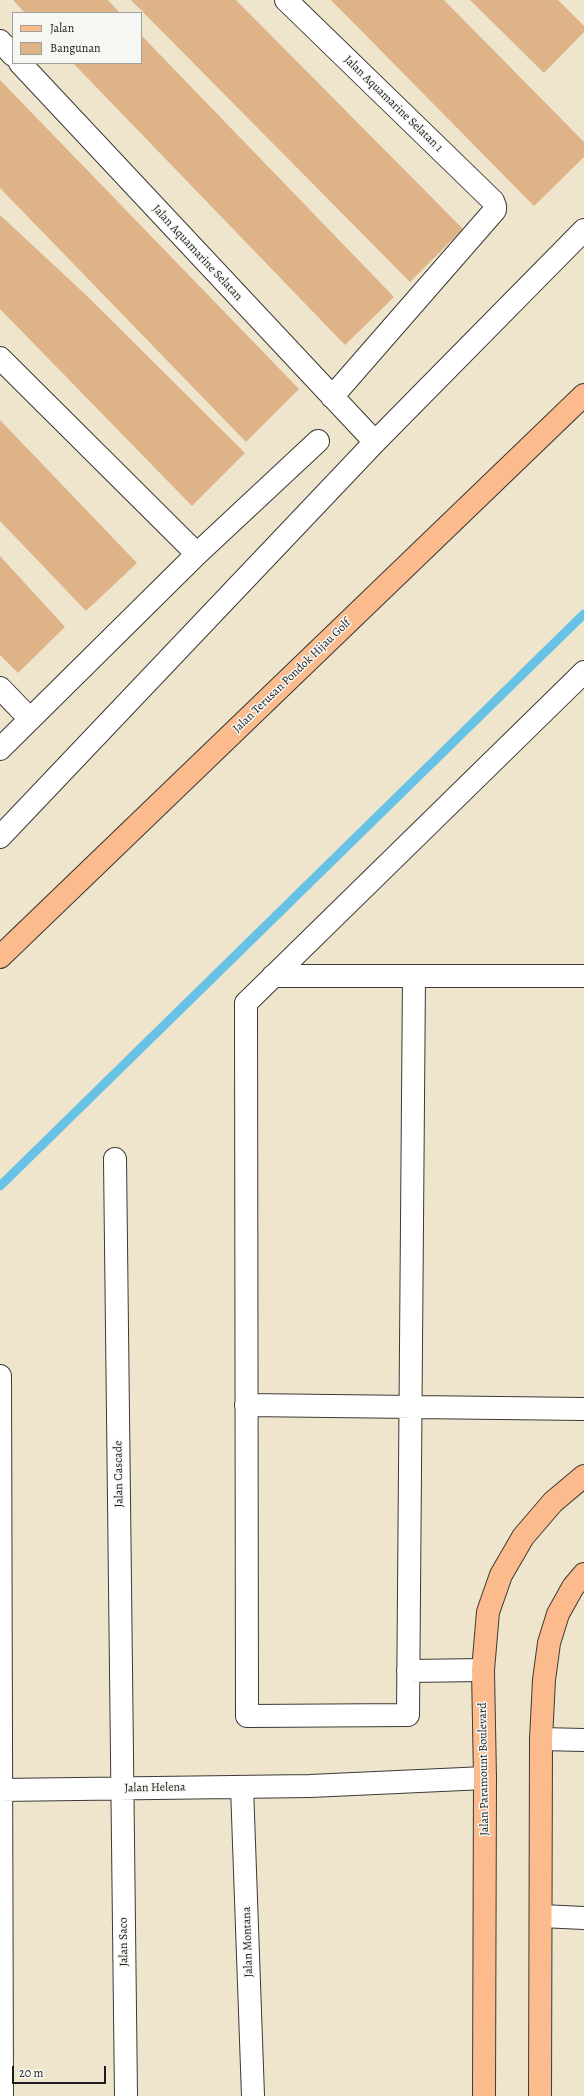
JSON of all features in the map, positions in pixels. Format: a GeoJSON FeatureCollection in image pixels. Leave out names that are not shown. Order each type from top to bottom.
{"type":"FeatureCollection","features":[{"type":"Feature","properties":{"kind":"main road","name":"Jalan Terusan Pondok Hijau Golf"},"geometry":{"type":"LineString","coordinates":[[0,957],[584,394]]}},
{"type":"Feature","properties":{"kind":"main road","name":"Jalan Paramount Boulevard"},"geometry":{"type":"LineString","coordinates":[[484,2096],[485,1778],[483,1670],[488,1612],[502,1575],[523,1537],[553,1502],[584,1476]]}},
{"type":"Feature","properties":{"kind":"main road"},"geometry":{"type":"LineString","coordinates":[[540,2096],[541,1739],[544,1680],[549,1643],[558,1614],[573,1587],[584,1574]]}},
{"type":"Feature","properties":{"kind":"street","name":"Jalan Aquamarine Selatan 1"},"geometry":{"type":"LineString","coordinates":[[286,0],[492,201],[495,210],[332,397]]}},
{"type":"Feature","properties":{"kind":"street"},"geometry":{"type":"LineString","coordinates":[[0,41],[12,54]]}},
{"type":"Feature","properties":{"kind":"street","name":"Jalan Aquamarine Selatan"},"geometry":{"type":"LineString","coordinates":[[21,64],[374,442]]}},
{"type":"Feature","properties":{"kind":"street"},"geometry":{"type":"LineString","coordinates":[[0,837],[374,442],[584,230]]}},
{"type":"Feature","properties":{"kind":"street"},"geometry":{"type":"LineString","coordinates":[[0,358],[198,554]]}},
{"type":"Feature","properties":{"kind":"street"},"geometry":{"type":"LineString","coordinates":[[0,749],[198,554],[318,441]]}},
{"type":"Feature","properties":{"kind":"street"},"geometry":{"type":"LineString","coordinates":[[414,976],[408,1715],[247,1716],[246,1003],[584,672]]}},
{"type":"Feature","properties":{"kind":"street"},"geometry":{"type":"LineString","coordinates":[[0,688],[30,719]]}},
{"type":"Feature","properties":{"kind":"street"},"geometry":{"type":"LineString","coordinates":[[273,976],[584,976]]}},
{"type":"Feature","properties":{"kind":"street","name":"Jalan Cascade"},"geometry":{"type":"LineString","coordinates":[[116,1160],[122,1789]]}},
{"type":"Feature","properties":{"kind":"street"},"geometry":{"type":"LineString","coordinates":[[0,1376],[2,2096]]}},
{"type":"Feature","properties":{"kind":"street"},"geometry":{"type":"LineString","coordinates":[[246,1406],[584,1408]]}},
{"type":"Feature","properties":{"kind":"street"},"geometry":{"type":"LineString","coordinates":[[408,1671],[483,1670]]}},
{"type":"Feature","properties":{"kind":"street"},"geometry":{"type":"LineString","coordinates":[[541,1739],[584,1740]]}},
{"type":"Feature","properties":{"kind":"street","name":"Jalan Helena"},"geometry":{"type":"LineString","coordinates":[[1,1790],[310,1786],[485,1778]]}},
{"type":"Feature","properties":{"kind":"street","name":"Jalan Montana"},"geometry":{"type":"LineString","coordinates":[[242,1787],[253,2096]]}},
{"type":"Feature","properties":{"kind":"street","name":"Jalan Saco"},"geometry":{"type":"LineString","coordinates":[[122,1789],[126,2096]]}},
{"type":"Feature","properties":{"kind":"street"},"geometry":{"type":"LineString","coordinates":[[540,1916],[584,1918]]}},
{"type":"Feature","properties":{"kind":"building"},"geometry":{"type":"Polygon","coordinates":[[[13,0],[108,0],[119,12],[24,12],[13,0]]]}},
{"type":"Feature","properties":{"kind":"building"},"geometry":{"type":"Polygon","coordinates":[[[131,0],[236,0],[463,229],[410,282],[131,0]]]}},
{"type":"Feature","properties":{"kind":"building"},"geometry":{"type":"Polygon","coordinates":[[[331,0],[444,0],[584,142],[584,157],[534,206],[331,0]]]}},
{"type":"Feature","properties":{"kind":"building"},"geometry":{"type":"Polygon","coordinates":[[[470,0],[558,0],[584,26],[584,32],[544,73],[470,0]]]}},
{"type":"Feature","properties":{"kind":"building"},"geometry":{"type":"Polygon","coordinates":[[[142,36],[394,297],[345,345],[74,64],[142,64],[142,36]]]}},
{"type":"Feature","properties":{"kind":"building"},"geometry":{"type":"Polygon","coordinates":[[[0,80],[299,389],[246,442],[0,188],[0,80]]]}},
{"type":"Feature","properties":{"kind":"building"},"geometry":{"type":"Polygon","coordinates":[[[0,215],[86,295],[245,453],[192,506],[0,309],[0,215]]]}},
{"type":"Feature","properties":{"kind":"building"},"geometry":{"type":"Polygon","coordinates":[[[0,420],[137,563],[86,611],[0,521],[0,420]]]}},
{"type":"Feature","properties":{"kind":"building"},"geometry":{"type":"Polygon","coordinates":[[[0,556],[65,627],[18,673],[0,655],[0,556]]]}},
{"type":"Feature","properties":{"kind":"waterway"},"geometry":{"type":"LineString","coordinates":[[0,1186],[584,614]]}}]}
